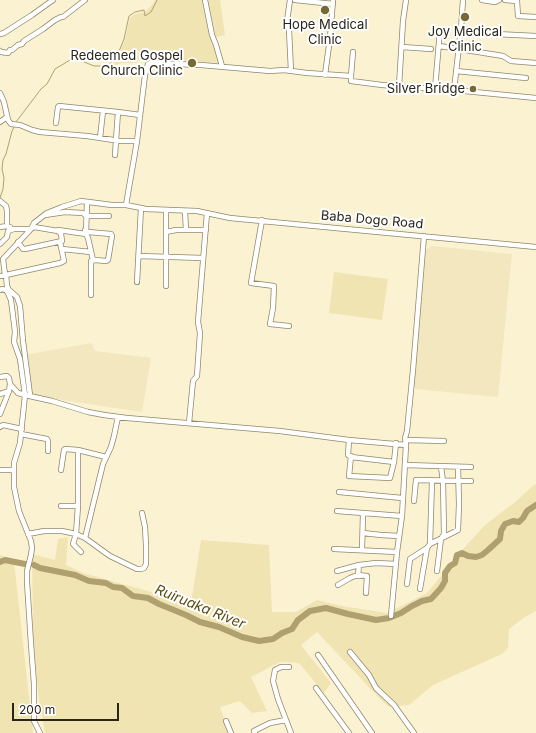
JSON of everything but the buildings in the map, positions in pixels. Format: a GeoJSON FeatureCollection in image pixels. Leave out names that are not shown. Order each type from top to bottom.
{"type":"FeatureCollection","features":[{"type":"Feature","properties":{"kind":"street"},"geometry":{"type":"LineString","coordinates":[[0,34],[4,33],[53,0]]}},
{"type":"Feature","properties":{"kind":"street"},"geometry":{"type":"LineString","coordinates":[[0,51],[8,53],[10,50],[22,44],[24,41],[55,20],[63,17],[85,0]]}},
{"type":"Feature","properties":{"kind":"street"},"geometry":{"type":"LineString","coordinates":[[205,0],[212,35],[222,66]]}},
{"type":"Feature","properties":{"kind":"street"},"geometry":{"type":"LineString","coordinates":[[290,0],[287,21],[289,30],[291,71]]}},
{"type":"Feature","properties":{"kind":"street"},"geometry":{"type":"LineString","coordinates":[[295,0],[333,2],[325,75]]}},
{"type":"Feature","properties":{"kind":"street"},"geometry":{"type":"LineString","coordinates":[[399,86],[403,21],[406,0]]}},
{"type":"Feature","properties":{"kind":"street"},"geometry":{"type":"LineString","coordinates":[[454,90],[463,0]]}},
{"type":"Feature","properties":{"kind":"street"},"geometry":{"type":"LineString","coordinates":[[482,0],[493,2],[498,0]]}},
{"type":"Feature","properties":{"kind":"street"},"geometry":{"type":"LineString","coordinates":[[505,0],[517,1],[518,16],[536,17]]}},
{"type":"Feature","properties":{"kind":"street"},"geometry":{"type":"LineString","coordinates":[[461,29],[496,34],[536,36]]}},
{"type":"Feature","properties":{"kind":"street"},"geometry":{"type":"LineString","coordinates":[[435,89],[440,30]]}},
{"type":"Feature","properties":{"kind":"street"},"geometry":{"type":"LineString","coordinates":[[439,46],[503,56],[510,61],[536,63]]}},
{"type":"Feature","properties":{"kind":"street"},"geometry":{"type":"LineString","coordinates":[[402,47],[431,50]]}},
{"type":"Feature","properties":{"kind":"street"},"geometry":{"type":"LineString","coordinates":[[353,52],[351,81],[536,98]]}},
{"type":"Feature","properties":{"kind":"street"},"geometry":{"type":"LineString","coordinates":[[126,205],[137,141],[145,75],[148,64],[151,62],[222,66],[270,71],[284,70],[325,75],[351,76]]}},
{"type":"Feature","properties":{"kind":"street"},"geometry":{"type":"LineString","coordinates":[[456,71],[526,78]]}},
{"type":"Feature","properties":{"kind":"street"},"geometry":{"type":"LineString","coordinates":[[0,93],[4,102],[8,121],[11,124],[20,125],[36,131],[137,141]]}},
{"type":"Feature","properties":{"kind":"street"},"geometry":{"type":"LineString","coordinates":[[56,123],[58,106],[140,115]]}},
{"type":"Feature","properties":{"kind":"street"},"geometry":{"type":"LineString","coordinates":[[100,138],[103,111]]}},
{"type":"Feature","properties":{"kind":"street"},"geometry":{"type":"LineString","coordinates":[[115,155],[118,112]]}},
{"type":"Feature","properties":{"kind":"street"},"geometry":{"type":"LineString","coordinates":[[0,122],[7,117]]}},
{"type":"Feature","properties":{"kind":"street"},"geometry":{"type":"LineString","coordinates":[[0,201],[6,206],[7,226]]}},
{"type":"Feature","properties":{"kind":"street","name":"Baba Dogo Road"},"geometry":{"type":"LineString","coordinates":[[4,275],[3,260],[34,223],[47,213],[62,206],[81,201],[112,205],[126,205],[146,209],[197,212],[230,218],[536,247]]}},
{"type":"Feature","properties":{"kind":"street"},"geometry":{"type":"LineString","coordinates":[[87,202],[86,232],[93,260],[91,264],[90,295]]}},
{"type":"Feature","properties":{"kind":"street"},"geometry":{"type":"LineString","coordinates":[[137,282],[141,208]]}},
{"type":"Feature","properties":{"kind":"street"},"geometry":{"type":"LineString","coordinates":[[166,210],[166,286]]}},
{"type":"Feature","properties":{"kind":"street"},"geometry":{"type":"LineString","coordinates":[[185,211],[186,230]]}},
{"type":"Feature","properties":{"kind":"street"},"geometry":{"type":"LineString","coordinates":[[44,216],[65,212],[83,213],[86,216],[109,216]]}},
{"type":"Feature","properties":{"kind":"street"},"geometry":{"type":"LineString","coordinates":[[189,423],[193,381],[197,376],[200,333],[198,322],[207,214]]}},
{"type":"Feature","properties":{"kind":"street"},"geometry":{"type":"LineString","coordinates":[[262,220],[255,256],[252,283],[274,286],[273,308],[270,324],[289,326]]}},
{"type":"Feature","properties":{"kind":"street"},"geometry":{"type":"LineString","coordinates":[[0,227],[7,226],[14,229]]}},
{"type":"Feature","properties":{"kind":"street"},"geometry":{"type":"LineString","coordinates":[[0,244],[7,237],[8,231],[14,229],[30,229],[34,227],[52,230],[111,234],[112,236],[108,260],[93,260]]}},
{"type":"Feature","properties":{"kind":"street"},"geometry":{"type":"LineString","coordinates":[[40,733],[34,721],[34,684],[27,571],[32,548],[19,511],[14,487],[14,463],[20,443],[28,395],[20,306],[17,297],[9,290],[4,275],[64,261],[60,242],[62,241],[60,233],[52,230]]}},
{"type":"Feature","properties":{"kind":"street"},"geometry":{"type":"LineString","coordinates":[[166,232],[176,230],[206,230]]}},
{"type":"Feature","properties":{"kind":"street"},"geometry":{"type":"LineString","coordinates":[[391,616],[402,516],[404,465],[424,236]]}},
{"type":"Feature","properties":{"kind":"street"},"geometry":{"type":"LineString","coordinates":[[18,242],[23,249],[26,249],[62,241]]}},
{"type":"Feature","properties":{"kind":"street"},"geometry":{"type":"LineString","coordinates":[[62,249],[91,252]]}},
{"type":"Feature","properties":{"kind":"street"},"geometry":{"type":"LineString","coordinates":[[139,256],[203,258]]}},
{"type":"Feature","properties":{"kind":"street"},"geometry":{"type":"LineString","coordinates":[[0,290],[6,290],[11,300],[14,342],[20,359],[28,395]]}},
{"type":"Feature","properties":{"kind":"street"},"geometry":{"type":"LineString","coordinates":[[0,377],[7,376],[10,384],[9,391],[1,411]]}},
{"type":"Feature","properties":{"kind":"street"},"geometry":{"type":"LineString","coordinates":[[10,384],[18,393],[88,412],[118,417],[280,431],[349,440],[396,443],[444,441]]}},
{"type":"Feature","properties":{"kind":"street"},"geometry":{"type":"LineString","coordinates":[[0,394],[9,391]]}},
{"type":"Feature","properties":{"kind":"street"},"geometry":{"type":"LineString","coordinates":[[85,538],[101,470],[111,447],[118,417]]}},
{"type":"Feature","properties":{"kind":"street"},"geometry":{"type":"LineString","coordinates":[[0,427],[3,425],[46,439],[48,440],[48,451]]}},
{"type":"Feature","properties":{"kind":"street"},"geometry":{"type":"LineString","coordinates":[[349,440],[348,455],[350,456],[350,476],[390,478],[394,462],[396,443]]}},
{"type":"Feature","properties":{"kind":"street"},"geometry":{"type":"LineString","coordinates":[[61,470],[65,449],[78,450],[106,457]]}},
{"type":"Feature","properties":{"kind":"street"},"geometry":{"type":"LineString","coordinates":[[78,450],[78,506],[76,534],[73,544],[81,552]]}},
{"type":"Feature","properties":{"kind":"street"},"geometry":{"type":"LineString","coordinates":[[350,456],[394,462]]}},
{"type":"Feature","properties":{"kind":"street"},"geometry":{"type":"LineString","coordinates":[[404,465],[471,467]]}},
{"type":"Feature","properties":{"kind":"street"},"geometry":{"type":"LineString","coordinates":[[437,571],[441,539],[444,534],[443,480],[441,467]]}},
{"type":"Feature","properties":{"kind":"street"},"geometry":{"type":"LineString","coordinates":[[406,584],[410,559],[429,546],[456,532],[459,528],[458,467]]}},
{"type":"Feature","properties":{"kind":"street"},"geometry":{"type":"LineString","coordinates":[[0,470],[14,470]]}},
{"type":"Feature","properties":{"kind":"street"},"geometry":{"type":"LineString","coordinates":[[414,501],[416,480],[471,481]]}},
{"type":"Feature","properties":{"kind":"street"},"geometry":{"type":"LineString","coordinates":[[420,589],[429,546],[432,481]]}},
{"type":"Feature","properties":{"kind":"street"},"geometry":{"type":"LineString","coordinates":[[338,492],[402,498]]}},
{"type":"Feature","properties":{"kind":"street"},"geometry":{"type":"LineString","coordinates":[[60,506],[78,506]]}},
{"type":"Feature","properties":{"kind":"street"},"geometry":{"type":"LineString","coordinates":[[337,511],[402,516]]}},
{"type":"Feature","properties":{"kind":"street"},"geometry":{"type":"LineString","coordinates":[[28,534],[62,531],[76,534],[85,538],[110,556],[136,569],[141,569],[144,568],[146,564],[145,527],[142,513]]}},
{"type":"Feature","properties":{"kind":"street"},"geometry":{"type":"LineString","coordinates":[[362,550],[363,513]]}},
{"type":"Feature","properties":{"kind":"street"},"geometry":{"type":"LineString","coordinates":[[363,533],[399,536]]}},
{"type":"Feature","properties":{"kind":"street"},"geometry":{"type":"LineString","coordinates":[[334,549],[397,552]]}},
{"type":"Feature","properties":{"kind":"street"},"geometry":{"type":"LineString","coordinates":[[337,571],[359,565],[376,563],[396,564]]}},
{"type":"Feature","properties":{"kind":"street"},"geometry":{"type":"LineString","coordinates":[[359,565],[358,575],[367,576]]}},
{"type":"Feature","properties":{"kind":"street"},"geometry":{"type":"LineString","coordinates":[[338,584],[355,576],[367,576]]}},
{"type":"Feature","properties":{"kind":"street"},"geometry":{"type":"LineString","coordinates":[[366,593],[367,576]]}},
{"type":"Feature","properties":{"kind":"street"},"geometry":{"type":"LineString","coordinates":[[350,652],[369,675],[376,688],[394,705],[414,733]]}},
{"type":"Feature","properties":{"kind":"street"},"geometry":{"type":"LineString","coordinates":[[318,655],[372,733]]}},
{"type":"Feature","properties":{"kind":"street"},"geometry":{"type":"LineString","coordinates":[[289,667],[281,667],[275,670],[273,681],[290,733]]}},
{"type":"Feature","properties":{"kind":"street"},"geometry":{"type":"LineString","coordinates":[[316,688],[349,733]]}},
{"type":"Feature","properties":{"kind":"street"},"geometry":{"type":"LineString","coordinates":[[253,732],[270,723],[286,720]]}},
{"type":"Feature","properties":{"kind":"street"},"geometry":{"type":"LineString","coordinates":[[226,721],[231,733]]}},
{"type":"Feature","properties":{"kind":"shaded area"},"geometry":{"type":"Polygon","coordinates":[[[155,0],[220,0],[225,35],[216,37],[218,63],[140,58],[137,63],[122,63],[111,67],[125,39],[130,18],[135,14],[145,12],[155,0]]]}},
{"type":"Feature","properties":{"kind":"shaded area"},"geometry":{"type":"Polygon","coordinates":[[[432,246],[512,254],[498,397],[416,389],[413,385],[424,251],[432,246]]]}},
{"type":"Feature","properties":{"kind":"shaded area"},"geometry":{"type":"Polygon","coordinates":[[[334,272],[388,279],[382,320],[329,313],[334,272]]]}},
{"type":"Feature","properties":{"kind":"shaded area"},"geometry":{"type":"Polygon","coordinates":[[[92,343],[95,351],[151,358],[142,412],[29,395],[24,355],[92,343]]]}},
{"type":"Feature","properties":{"kind":"shaded area"},"geometry":{"type":"Polygon","coordinates":[[[536,484],[536,611],[509,629],[508,648],[502,654],[433,685],[409,705],[389,707],[317,632],[301,645],[331,683],[324,693],[299,663],[280,662],[251,677],[267,711],[252,713],[240,701],[220,707],[229,733],[45,733],[39,700],[33,640],[32,554],[55,560],[58,539],[68,537],[66,565],[83,573],[191,603],[201,540],[269,545],[272,612],[296,612],[317,600],[342,606],[387,613],[427,593],[485,525],[536,484]]]}},
{"type":"Feature","properties":{"kind":"shaded area"},"geometry":{"type":"Polygon","coordinates":[[[0,555],[14,561],[33,733],[0,733],[0,555]]]}},
{"type":"Feature","properties":{"kind":"waterway"},"geometry":{"type":"LineString","coordinates":[[16,122],[41,89],[47,84],[55,69],[70,60],[77,59],[94,66],[110,64],[120,49],[124,39],[129,16],[135,12],[144,10],[145,16],[151,12],[157,0]]}},
{"type":"Feature","properties":{"kind":"waterway"},"geometry":{"type":"LineString","coordinates":[[0,198],[4,178],[2,169],[3,160],[14,127]]}},
{"type":"Feature","properties":{"kind":"waterway","name":"Ruiruaka River"},"geometry":{"type":"LineString","coordinates":[[34,565],[40,568],[75,575],[89,581],[106,583],[113,587],[122,588],[133,596],[148,598],[200,622],[219,627],[242,637],[259,641],[273,639],[292,629],[298,620],[310,611],[326,608],[376,620],[389,618],[422,601],[431,599],[441,588],[445,581],[445,573],[450,566],[455,563],[457,555],[462,553],[468,556],[476,557],[482,555],[500,539],[501,531],[505,524],[513,521],[519,522],[527,511],[536,505]]}},
{"type":"Feature","properties":{"kind":"waterway","name":"Ruiruaka River"},"geometry":{"type":"LineString","coordinates":[[0,562],[5,560],[25,564]]}},
{"type":"Feature","properties":{"kind":"place","name":"Hope Medical Clinic"},"geometry":{"type":"Point","coordinates":[325,10]}},
{"type":"Feature","properties":{"kind":"place","name":"Joy Medical Clinic"},"geometry":{"type":"Point","coordinates":[465,17]}},
{"type":"Feature","properties":{"kind":"place","name":"Redeemed Gospel Church Clinic"},"geometry":{"type":"Point","coordinates":[192,63]}},
{"type":"Feature","properties":{"kind":"place","name":"Silver Bridge"},"geometry":{"type":"Point","coordinates":[473,89]}}]}
